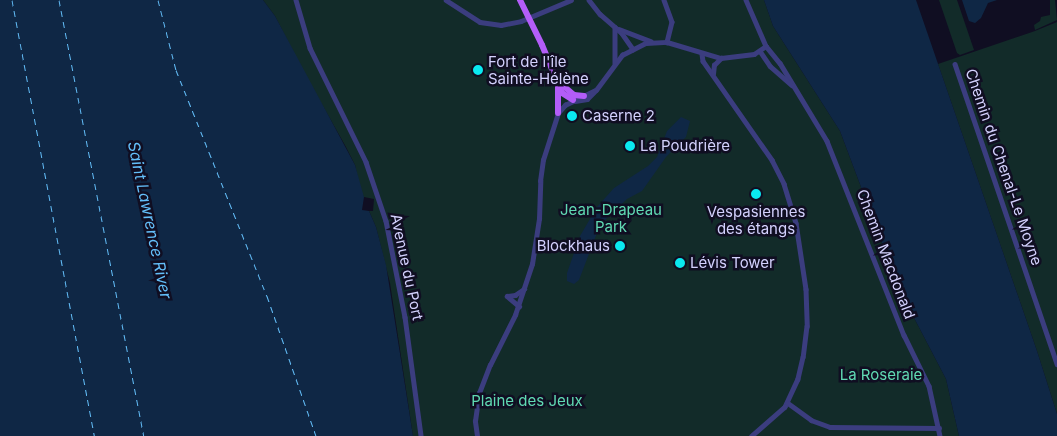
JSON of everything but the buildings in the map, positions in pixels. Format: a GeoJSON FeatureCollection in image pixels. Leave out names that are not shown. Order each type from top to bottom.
{"type":"FeatureCollection","features":[{"type":"Feature","properties":{"kind":"main road"},"geometry":{"type":"LineString","coordinates":[[520,0],[562,93],[573,100]]}},
{"type":"Feature","properties":{"kind":"main road"},"geometry":{"type":"LineString","coordinates":[[558,81],[574,95],[584,96]]}},
{"type":"Feature","properties":{"kind":"main road"},"geometry":{"type":"LineString","coordinates":[[558,81],[558,113]]}},
{"type":"Feature","properties":{"kind":"street","name":"Avenue du Port"},"geometry":{"type":"LineString","coordinates":[[296,0],[310,48],[366,162],[386,221],[405,317],[421,436]]}},
{"type":"Feature","properties":{"kind":"street"},"geometry":{"type":"LineString","coordinates":[[446,0],[480,22],[501,26],[521,21],[571,0]]}},
{"type":"Feature","properties":{"kind":"street"},"geometry":{"type":"LineString","coordinates":[[589,0],[600,14],[615,27],[632,49]]}},
{"type":"Feature","properties":{"kind":"street"},"geometry":{"type":"LineString","coordinates":[[664,0],[668,4],[672,22],[667,42]]}},
{"type":"Feature","properties":{"kind":"street","name":"Chemin Macdonald"},"geometry":{"type":"LineString","coordinates":[[746,0],[766,46],[780,63],[827,140],[904,335],[929,386],[940,436]]}},
{"type":"Feature","properties":{"kind":"street"},"geometry":{"type":"LineString","coordinates":[[615,27],[652,41],[667,42],[702,54],[721,58],[750,55],[766,46]]}},
{"type":"Feature","properties":{"kind":"street"},"geometry":{"type":"LineString","coordinates":[[615,27],[617,50],[615,64]]}},
{"type":"Feature","properties":{"kind":"street"},"geometry":{"type":"LineString","coordinates":[[573,100],[587,99],[594,94],[622,55],[652,41]]}},
{"type":"Feature","properties":{"kind":"street","name":"Chemin Macdonald"},"geometry":{"type":"LineString","coordinates":[[760,51],[773,69],[795,87]]}},
{"type":"Feature","properties":{"kind":"street"},"geometry":{"type":"LineString","coordinates":[[702,54],[703,61],[772,160],[792,208],[806,289],[807,326],[801,368],[788,403],[772,420],[752,436]]}},
{"type":"Feature","properties":{"kind":"street"},"geometry":{"type":"LineString","coordinates":[[713,74],[714,66],[721,58]]}},
{"type":"Feature","properties":{"kind":"street"},"geometry":{"type":"LineString","coordinates":[[773,69],[780,63]]}},
{"type":"Feature","properties":{"kind":"street","name":"Chemin du Chenal-Le Moyne"},"geometry":{"type":"LineString","coordinates":[[955,64],[1057,364]]}},
{"type":"Feature","properties":{"kind":"street"},"geometry":{"type":"LineString","coordinates":[[477,436],[475,421],[478,393],[518,306],[524,288],[537,236],[542,160],[558,113],[565,104],[596,90]]}},
{"type":"Feature","properties":{"kind":"street"},"geometry":{"type":"LineString","coordinates":[[518,306],[507,296],[520,293],[524,288]]}},
{"type":"Feature","properties":{"kind":"street"},"geometry":{"type":"LineString","coordinates":[[788,403],[811,420],[830,426],[939,428]]}},
{"type":"Feature","properties":{"kind":"green space","name":"Jean-Drapeau Park"},"geometry":{"type":"Polygon","coordinates":[[[263,0],[764,0],[773,26],[840,131],[900,291],[946,379],[959,436],[413,436],[390,283],[376,227],[369,211],[373,211],[374,199],[364,197],[361,192],[355,165],[346,147],[275,16],[263,0]]]}},
{"type":"Feature","properties":{"kind":"green space"},"geometry":{"type":"Polygon","coordinates":[[[939,0],[957,0],[974,50],[960,55],[957,53],[939,0]]]}},
{"type":"Feature","properties":{"kind":"green space"},"geometry":{"type":"Polygon","coordinates":[[[1050,0],[1055,0],[1057,20],[1035,30],[1034,25],[1040,21],[1041,17],[1050,15],[1050,0]]]}},
{"type":"Feature","properties":{"kind":"green space"},"geometry":{"type":"Polygon","coordinates":[[[1057,22],[1057,414],[938,64],[1057,22]]]}},
{"type":"Feature","properties":{"kind":"water","name":"Saint Lawrence River"},"geometry":{"type":"Polygon","coordinates":[[[0,0],[263,0],[275,16],[355,165],[364,197],[362,210],[369,211],[376,227],[386,265],[413,436],[0,436],[0,0]]]}},
{"type":"Feature","properties":{"kind":"water"},"geometry":{"type":"Polygon","coordinates":[[[764,0],[916,0],[1037,351],[1057,414],[1057,436],[959,436],[946,379],[900,291],[840,131],[773,26],[764,0]]]}},
{"type":"Feature","properties":{"kind":"water"},"geometry":{"type":"Polygon","coordinates":[[[962,0],[997,0],[988,3],[981,18],[975,23],[969,21],[962,0]]]}},
{"type":"Feature","properties":{"kind":"water"},"geometry":{"type":"Polygon","coordinates":[[[681,117],[690,121],[686,137],[666,157],[642,191],[627,199],[606,219],[597,233],[579,280],[574,284],[567,281],[567,273],[580,236],[597,207],[614,188],[648,166],[657,157],[667,131],[681,117]]]}},
{"type":"Feature","properties":{"kind":"ferry route"},"geometry":{"type":"LineString","coordinates":[[12,0],[94,436]]}},
{"type":"Feature","properties":{"kind":"ferry route"},"geometry":{"type":"LineString","coordinates":[[59,0],[144,436]]}},
{"type":"Feature","properties":{"kind":"ferry route"},"geometry":{"type":"LineString","coordinates":[[158,0],[176,70],[267,296],[316,436]]}},
{"type":"Feature","properties":{"kind":"place","name":"Fort de l'île Sainte-Hélène"},"geometry":{"type":"Point","coordinates":[478,70]}},
{"type":"Feature","properties":{"kind":"place","name":"Caserne 2"},"geometry":{"type":"Point","coordinates":[572,116]}},
{"type":"Feature","properties":{"kind":"place","name":"La Poudrière"},"geometry":{"type":"Point","coordinates":[630,146]}},
{"type":"Feature","properties":{"kind":"place","name":"Vespasiennes des étangs"},"geometry":{"type":"Point","coordinates":[756,194]}},
{"type":"Feature","properties":{"kind":"place","name":"Blockhaus"},"geometry":{"type":"Point","coordinates":[620,246]}},
{"type":"Feature","properties":{"kind":"place","name":"Lévis Tower"},"geometry":{"type":"Point","coordinates":[680,263]}},
{"type":"Feature","properties":{"kind":"park label","name":"La Roseraie"},"geometry":{"type":"Point","coordinates":[881,375]}},
{"type":"Feature","properties":{"kind":"park label","name":"Plaine des Jeux"},"geometry":{"type":"Point","coordinates":[527,401]}}]}
